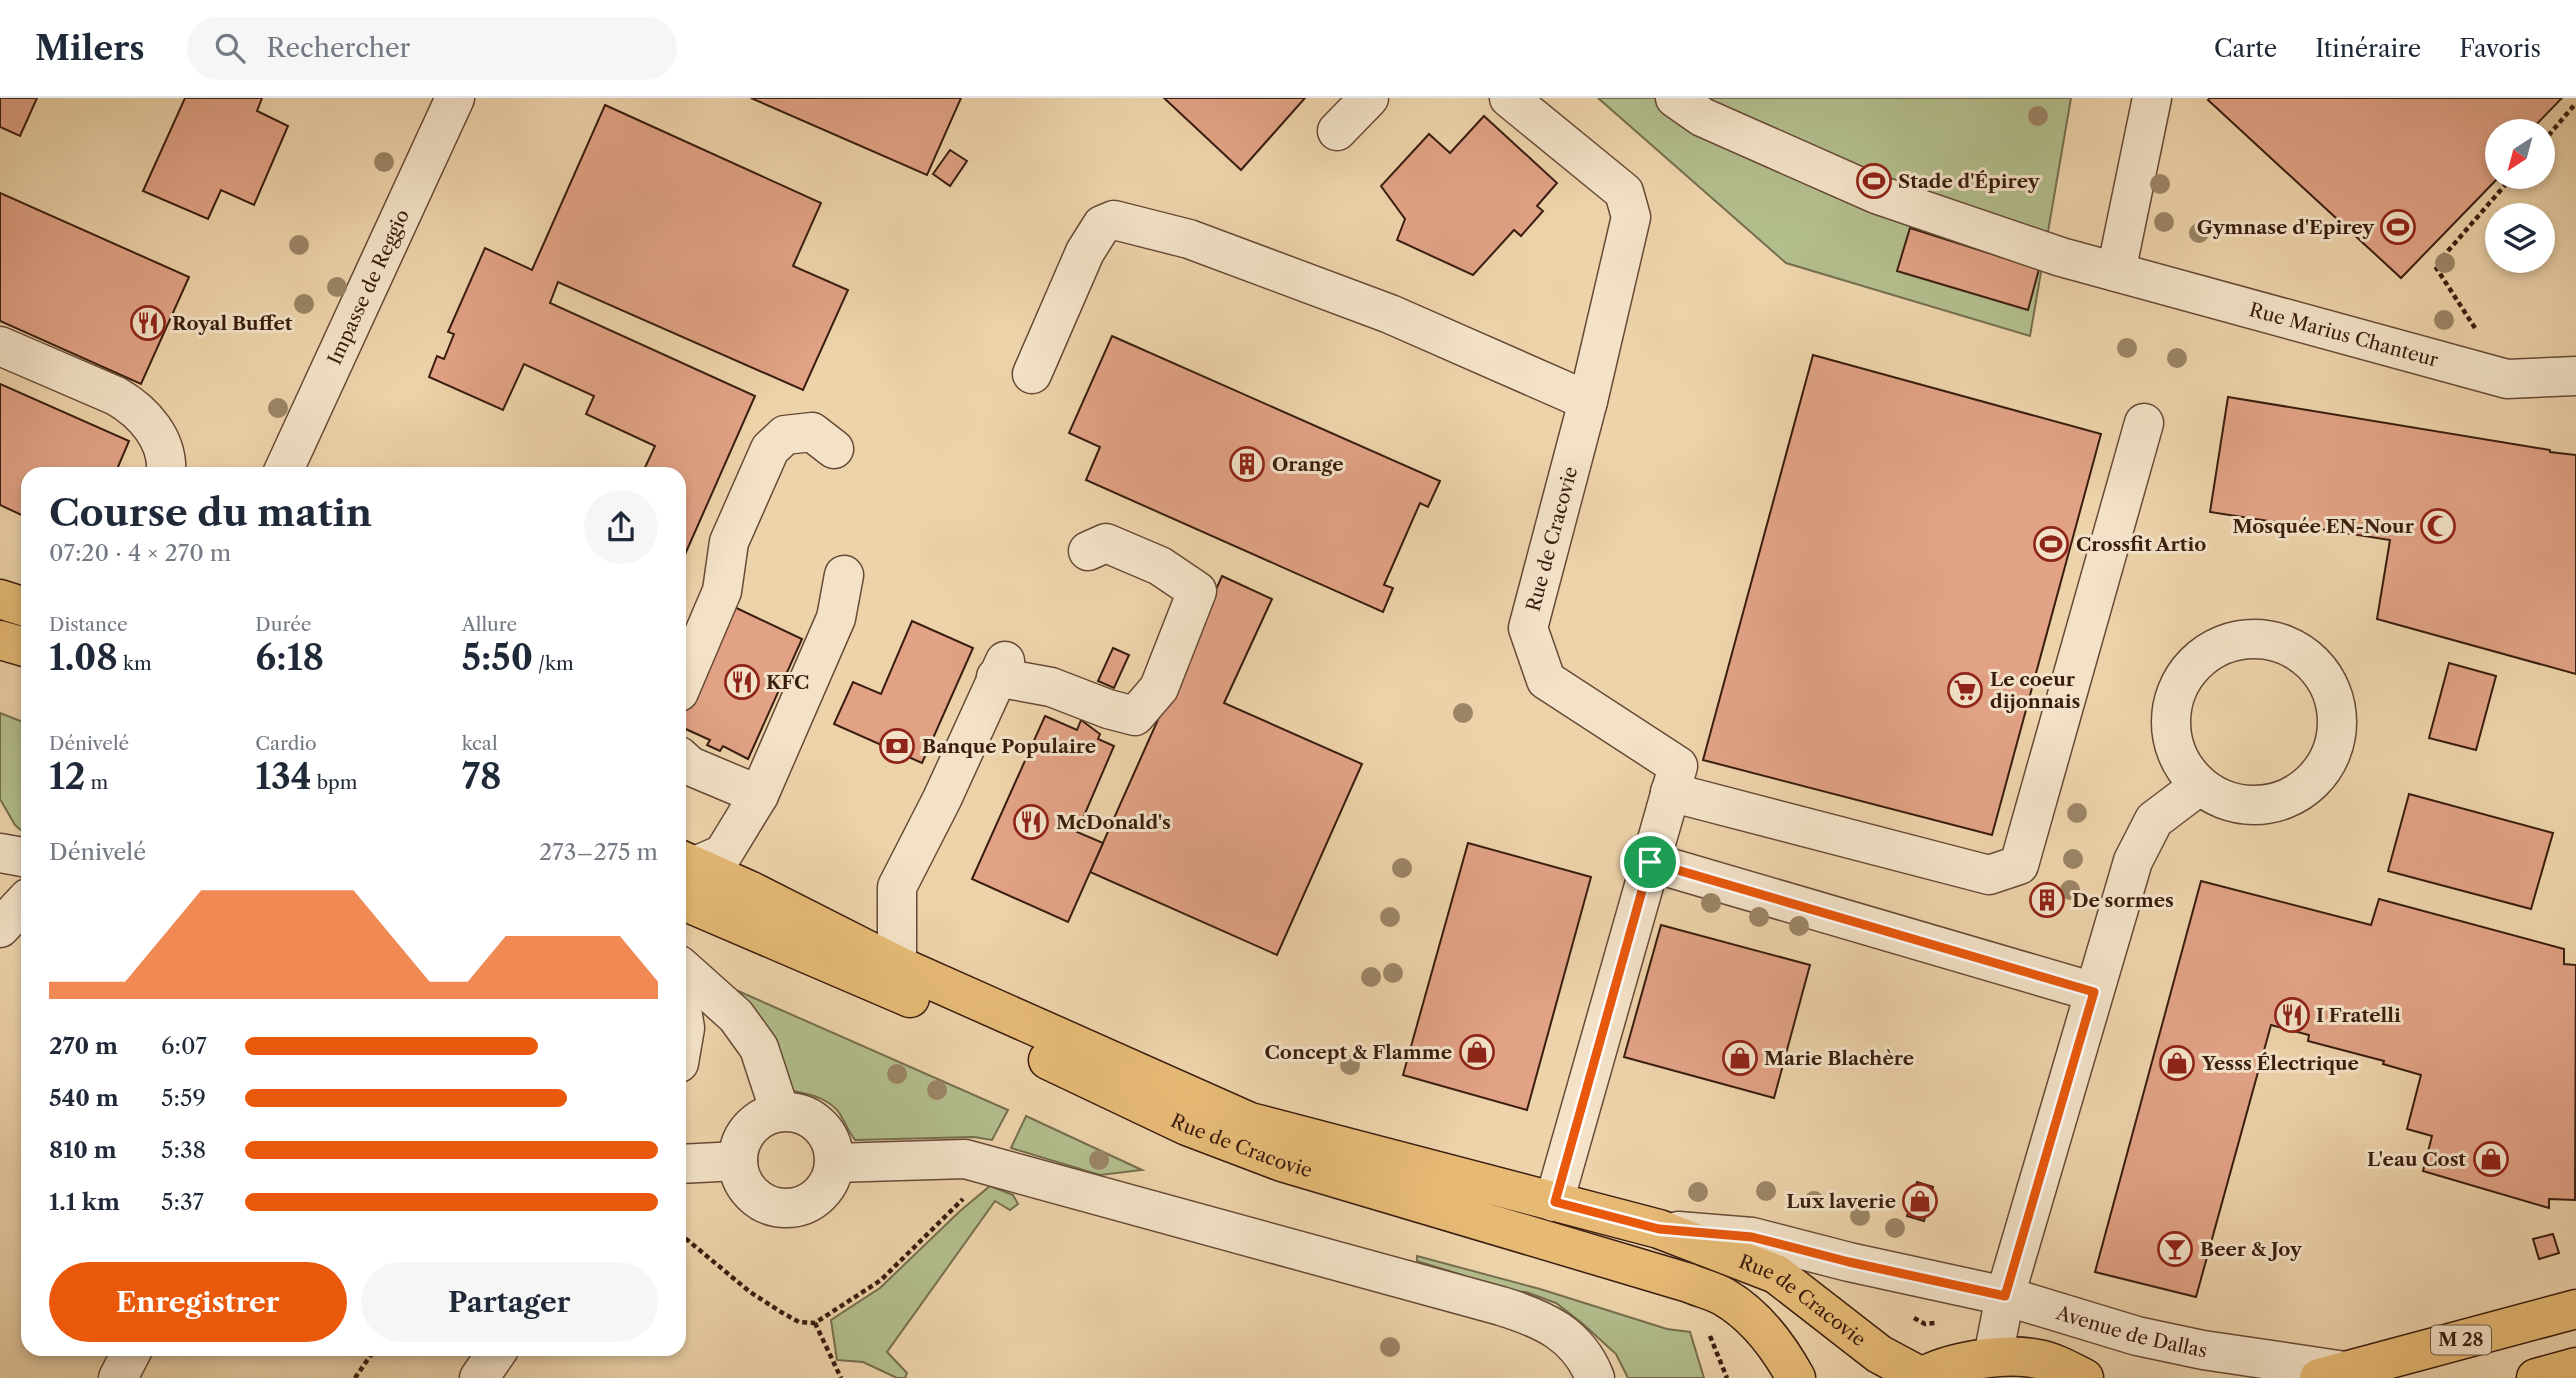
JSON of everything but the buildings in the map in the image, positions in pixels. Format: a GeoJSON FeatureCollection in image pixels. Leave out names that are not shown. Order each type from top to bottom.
{"type":"FeatureCollection","features":[{"type":"Feature","properties":{"kind":"main road"},"geometry":{"type":"LineString","coordinates":[[0,599],[21,606]]}},
{"type":"Feature","properties":{"kind":"main road"},"geometry":{"type":"LineString","coordinates":[[0,641],[21,646]]}},
{"type":"Feature","properties":{"kind":"main road","name":"Rue de Cracovie"},"geometry":{"type":"LineString","coordinates":[[686,875],[749,890],[897,965],[1250,1122],[1659,1229],[1776,1274],[1879,1354],[1921,1377]]}},
{"type":"Feature","properties":{"kind":"main road","name":"Rue de Cracovie"},"geometry":{"type":"LineString","coordinates":[[686,876],[1000,1037],[1199,1130],[1282,1161],[1676,1279],[1723,1296],[1750,1316],[1786,1359],[1796,1378]]}},
{"type":"Feature","properties":{"kind":"main road","name":"Avenue de Dallas"},"geometry":{"type":"LineString","coordinates":[[2332,1375],[2576,1309]]}},
{"type":"Feature","properties":{"kind":"main road"},"geometry":{"type":"LineString","coordinates":[[1921,1377],[1954,1365],[1993,1357],[2038,1359],[2084,1378]]}},
{"type":"Feature","properties":{"kind":"main road"},"geometry":{"type":"LineString","coordinates":[[2536,1378],[2576,1367]]}},
{"type":"Feature","properties":{"kind":"street","name":"Impasse de Reggio"},"geometry":{"type":"LineString","coordinates":[[285,467],[455,98]]}},
{"type":"Feature","properties":{"kind":"street"},"geometry":{"type":"LineString","coordinates":[[1336,131],[1369,98]]}},
{"type":"Feature","properties":{"kind":"street","name":"Rue de Cracovie"},"geometry":{"type":"LineString","coordinates":[[1508,98],[1624,192],[1631,216],[1588,401],[1528,628],[1546,680],[1678,766],[1555,1202]]}},
{"type":"Feature","properties":{"kind":"street","name":"Rue Marius Chanteur"},"geometry":{"type":"LineString","coordinates":[[1675,98],[1702,117],[1876,194],[2061,257],[2507,379],[2576,376]]}},
{"type":"Feature","properties":{"kind":"street"},"geometry":{"type":"LineString","coordinates":[[2116,272],[2152,98]]}},
{"type":"Feature","properties":{"kind":"street"},"geometry":{"type":"LineString","coordinates":[[1032,374],[1085,252],[1102,225],[1114,220],[1189,239],[1390,314],[1588,401]]}},
{"type":"Feature","properties":{"kind":"street"},"geometry":{"type":"LineString","coordinates":[[0,346],[116,396],[132,406],[152,425],[161,444],[166,467]]}},
{"type":"Feature","properties":{"kind":"street"},"geometry":{"type":"LineString","coordinates":[[1671,792],[1989,875],[2019,865],[2144,423]]}},
{"type":"Feature","properties":{"kind":"street"},"geometry":{"type":"LineString","coordinates":[[686,676],[722,591],[729,542],[771,449],[785,435],[812,432],[834,449]]}},
{"type":"Feature","properties":{"kind":"street"},"geometry":{"type":"LineString","coordinates":[[897,965],[897,887],[942,799],[1001,669],[1108,709],[1135,716],[1159,688],[1197,591],[1160,566],[1106,543],[1088,551]]}},
{"type":"Feature","properties":{"kind":"street"},"geometry":{"type":"LineString","coordinates":[[686,874],[723,854],[758,795],[836,618],[844,575]]}},
{"type":"Feature","properties":{"kind":"street"},"geometry":{"type":"LineString","coordinates":[[2243,639],[2270,639],[2296,649],[2318,667],[2332,691],[2338,718],[2335,746],[2323,770],[2303,790],[2278,802],[2251,806],[2223,800],[2199,786],[2182,765],[2171,739],[2170,712],[2174,698],[2178,685],[2194,663],[2216,647],[2243,639]]}},
{"type":"Feature","properties":{"kind":"street"},"geometry":{"type":"LineString","coordinates":[[0,641],[21,655]]}},
{"type":"Feature","properties":{"kind":"street"},"geometry":{"type":"LineString","coordinates":[[686,762],[758,795]]}},
{"type":"Feature","properties":{"kind":"street"},"geometry":{"type":"LineString","coordinates":[[1993,1357],[2005,1296],[2133,861],[2154,820],[2199,786]]}},
{"type":"Feature","properties":{"kind":"street"},"geometry":{"type":"LineString","coordinates":[[0,853],[21,857]]}},
{"type":"Feature","properties":{"kind":"street"},"geometry":{"type":"LineString","coordinates":[[1650,862],[2094,992]]}},
{"type":"Feature","properties":{"kind":"street"},"geometry":{"type":"LineString","coordinates":[[0,928],[21,906]]}},
{"type":"Feature","properties":{"kind":"street"},"geometry":{"type":"LineString","coordinates":[[686,971],[736,1016],[759,1048],[780,1112]]}},
{"type":"Feature","properties":{"kind":"street"},"geometry":{"type":"LineString","coordinates":[[780,1112],[797,1113],[813,1119],[832,1146],[834,1163],[831,1179],[822,1193],[808,1203],[793,1208],[775,1208],[760,1201],[748,1190],[740,1175],[738,1161],[741,1142],[750,1127],[764,1117],[780,1112]]}},
{"type":"Feature","properties":{"kind":"street"},"geometry":{"type":"LineString","coordinates":[[834,1163],[965,1159],[1536,1317],[1557,1328],[1587,1358],[1595,1378]]}},
{"type":"Feature","properties":{"kind":"street"},"geometry":{"type":"LineString","coordinates":[[686,1164],[738,1161]]}},
{"type":"Feature","properties":{"kind":"street","name":"Avenue de Dallas"},"geometry":{"type":"LineString","coordinates":[[1659,1229],[1752,1237],[1849,1262],[2005,1296],[2137,1336],[2332,1375]]}},
{"type":"Feature","properties":{"kind":"street"},"geometry":{"type":"LineString","coordinates":[[118,1378],[129,1356]]}},
{"type":"Feature","properties":{"kind":"street"},"geometry":{"type":"LineString","coordinates":[[479,1378],[494,1356]]}},
{"type":"Feature","properties":{"kind":"path"},"geometry":{"type":"LineString","coordinates":[[2555,128],[2576,103]]}},
{"type":"Feature","properties":{"kind":"path"},"geometry":{"type":"LineString","coordinates":[[2502,189],[2435,266],[2507,379]]}},
{"type":"Feature","properties":{"kind":"path"},"geometry":{"type":"LineString","coordinates":[[686,1239],[750,1292],[799,1322],[815,1323],[881,1280],[937,1222],[973,1192],[989,1165]]}},
{"type":"Feature","properties":{"kind":"path"},"geometry":{"type":"LineString","coordinates":[[815,1323],[841,1378]]}},
{"type":"Feature","properties":{"kind":"path"},"geometry":{"type":"LineString","coordinates":[[355,1378],[370,1356]]}},
{"type":"Feature","properties":{"kind":"green space","name":"Stade d'Épirey"},"geometry":{"type":"Polygon","coordinates":[[[1598,98],[2071,98],[2030,336],[1786,263],[1598,98]]]}},
{"type":"Feature","properties":{"kind":"green space"},"geometry":{"type":"Polygon","coordinates":[[[0,713],[21,721],[21,830],[15,825],[0,799],[0,713]]]}},
{"type":"Feature","properties":{"kind":"green space"},"geometry":{"type":"Polygon","coordinates":[[[738,991],[1008,1110],[992,1140],[974,1137],[855,1140],[840,1114],[830,1104],[817,1097],[788,1090],[767,1040],[738,991]]]}},
{"type":"Feature","properties":{"kind":"green space"},"geometry":{"type":"Polygon","coordinates":[[[1026,1116],[1142,1170],[1100,1175],[1011,1148],[1026,1116]]]}},
{"type":"Feature","properties":{"kind":"green space"},"geometry":{"type":"Polygon","coordinates":[[[990,1186],[1013,1195],[1018,1204],[1010,1210],[995,1201],[887,1352],[907,1373],[905,1378],[897,1378],[863,1362],[837,1360],[831,1320],[880,1288],[990,1186]]]}},
{"type":"Feature","properties":{"kind":"green space"},"geometry":{"type":"Polygon","coordinates":[[[1417,1256],[1540,1289],[1667,1329],[1690,1332],[1704,1378],[1628,1378],[1616,1354],[1556,1303],[1526,1292],[1481,1289],[1462,1275],[1417,1261],[1417,1256]]]}},
{"type":"Feature","properties":{"kind":"place","name":"Stade d'Épirey"},"geometry":{"type":"Point","coordinates":[1874,181]}},
{"type":"Feature","properties":{"kind":"place","name":"Gymnase d'Epirey"},"geometry":{"type":"Point","coordinates":[2398,227]}},
{"type":"Feature","properties":{"kind":"place","name":"Royal Buffet"},"geometry":{"type":"Point","coordinates":[148,323]}},
{"type":"Feature","properties":{"kind":"place","name":"Orange"},"geometry":{"type":"Point","coordinates":[1247,464]}},
{"type":"Feature","properties":{"kind":"place","name":"Mosquée EN-Nour"},"geometry":{"type":"Point","coordinates":[2438,526]}},
{"type":"Feature","properties":{"kind":"place","name":"Crossfit Artio"},"geometry":{"type":"Point","coordinates":[2051,544]}},
{"type":"Feature","properties":{"kind":"place","name":"KFC"},"geometry":{"type":"Point","coordinates":[742,682]}},
{"type":"Feature","properties":{"kind":"place","name":"Le coeur dijonnais"},"geometry":{"type":"Point","coordinates":[1965,690]}},
{"type":"Feature","properties":{"kind":"place","name":"Banque Populaire"},"geometry":{"type":"Point","coordinates":[897,746]}},
{"type":"Feature","properties":{"kind":"place","name":"McDonald's"},"geometry":{"type":"Point","coordinates":[1031,822]}},
{"type":"Feature","properties":{"kind":"place","name":"De sormes"},"geometry":{"type":"Point","coordinates":[2047,900]}},
{"type":"Feature","properties":{"kind":"place","name":"I Fratelli"},"geometry":{"type":"Point","coordinates":[2292,1015]}},
{"type":"Feature","properties":{"kind":"place","name":"Concept & Flamme"},"geometry":{"type":"Point","coordinates":[1477,1052]}},
{"type":"Feature","properties":{"kind":"place","name":"Marie Blachère"},"geometry":{"type":"Point","coordinates":[1740,1058]}},
{"type":"Feature","properties":{"kind":"place","name":"Yesss Électrique"},"geometry":{"type":"Point","coordinates":[2177,1063]}},
{"type":"Feature","properties":{"kind":"place","name":"L'eau Cost"},"geometry":{"type":"Point","coordinates":[2491,1159]}},
{"type":"Feature","properties":{"kind":"place","name":"Lux laverie"},"geometry":{"type":"Point","coordinates":[1920,1201]}},
{"type":"Feature","properties":{"kind":"place","name":"Beer & Joy"},"geometry":{"type":"Point","coordinates":[2175,1249]}},
{"type":"Feature","properties":{"kind":"route"},"geometry":{"type":"LineString","coordinates":[[1650,862],[2094,992],[2005,1296],[1849,1262],[1752,1237],[1659,1229],[1555,1202],[1650,862]]}}]}
